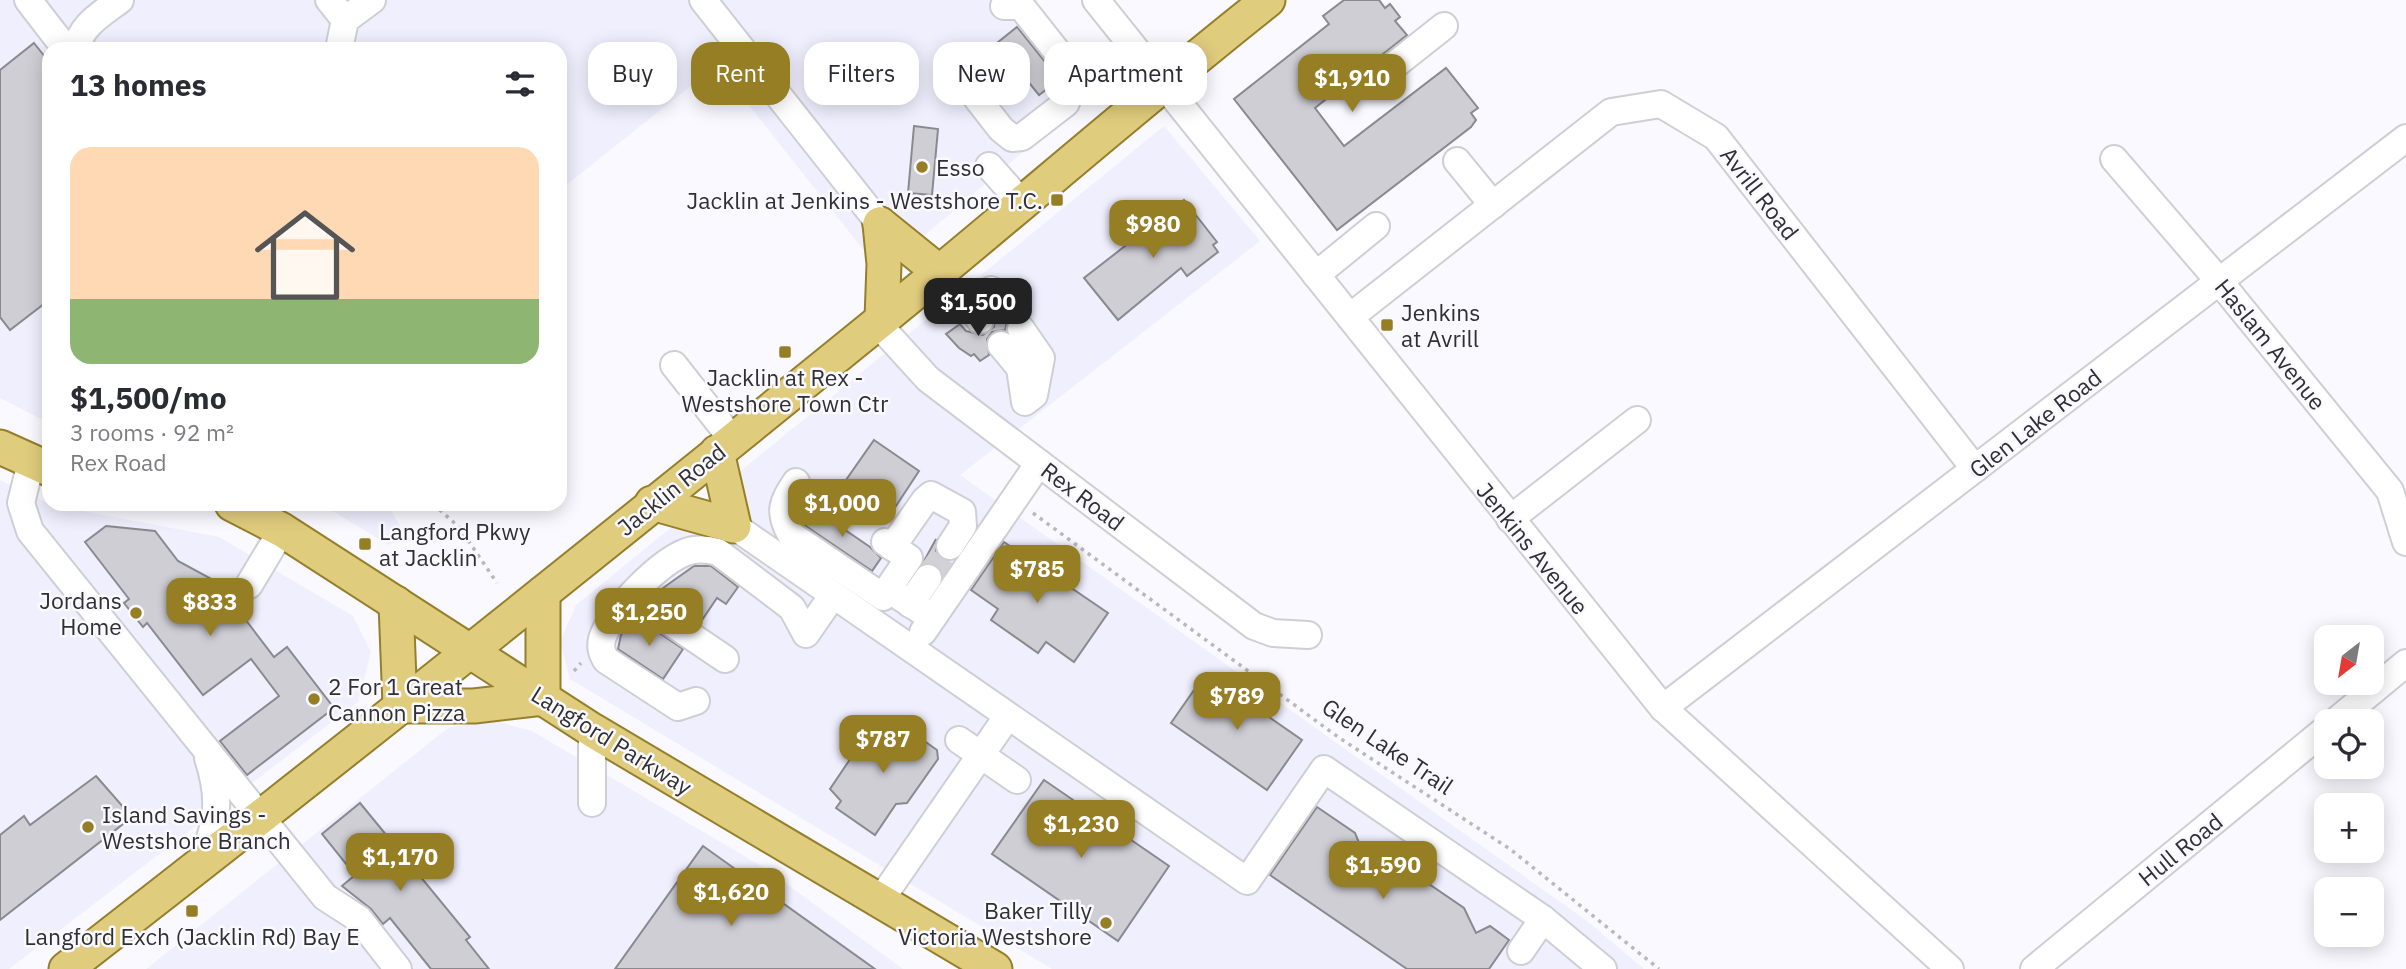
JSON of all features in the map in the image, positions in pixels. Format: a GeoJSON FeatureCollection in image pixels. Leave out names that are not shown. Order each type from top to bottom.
{"type":"FeatureCollection","features":[{"type":"Feature","properties":{"kind":"main road","name":"Jacklin Road"},"geometry":{"type":"LineString","coordinates":[[1207,48],[1268,0]]}},
{"type":"Feature","properties":{"kind":"main road","name":"Jacklin Road"},"geometry":{"type":"LineString","coordinates":[[66,969],[543,593],[880,321],[1137,105]]}},
{"type":"Feature","properties":{"kind":"main road"},"geometry":{"type":"LineString","coordinates":[[880,224],[938,271]]}},
{"type":"Feature","properties":{"kind":"main road"},"geometry":{"type":"LineString","coordinates":[[880,224],[884,264],[880,321]]}},
{"type":"Feature","properties":{"kind":"main road"},"geometry":{"type":"LineString","coordinates":[[652,503],[734,526],[724,445]]}},
{"type":"Feature","properties":{"kind":"main road"},"geometry":{"type":"LineString","coordinates":[[0,447],[40,466]]}},
{"type":"Feature","properties":{"kind":"main road","name":"Langford Parkway"},"geometry":{"type":"LineString","coordinates":[[245,511],[282,530],[592,730],[995,969]]}},
{"type":"Feature","properties":{"kind":"main road"},"geometry":{"type":"LineString","coordinates":[[396,603],[400,706],[474,706],[543,698],[543,593]]}},
{"type":"Feature","properties":{"kind":"street"},"geometry":{"type":"LineString","coordinates":[[28,0],[60,42]]}},
{"type":"Feature","properties":{"kind":"street"},"geometry":{"type":"LineString","coordinates":[[78,42],[86,26],[120,0]]}},
{"type":"Feature","properties":{"kind":"street"},"geometry":{"type":"LineString","coordinates":[[329,0],[345,20]]}},
{"type":"Feature","properties":{"kind":"street"},"geometry":{"type":"LineString","coordinates":[[340,42],[345,20],[372,0]]}},
{"type":"Feature","properties":{"kind":"street"},"geometry":{"type":"LineString","coordinates":[[703,0],[842,158],[880,224]]}},
{"type":"Feature","properties":{"kind":"street","name":"Jenkins Avenue"},"geometry":{"type":"LineString","coordinates":[[1096,0],[1130,42]]}},
{"type":"Feature","properties":{"kind":"street"},"geometry":{"type":"LineString","coordinates":[[983,105],[1001,129],[1012,138],[1023,137],[1066,103],[1074,73],[1021,6],[1004,6]]}},
{"type":"Feature","properties":{"kind":"street"},"geometry":{"type":"LineString","coordinates":[[1382,75],[1444,26]]}},
{"type":"Feature","properties":{"kind":"street","name":"Avrill Road"},"geometry":{"type":"LineString","coordinates":[[1350,317],[1611,112],[1661,104],[1716,137],[1975,469]]}},
{"type":"Feature","properties":{"kind":"street","name":"Jenkins Avenue"},"geometry":{"type":"LineString","coordinates":[[1181,105],[1663,708],[1950,969]]}},
{"type":"Feature","properties":{"kind":"street","name":"Glen Lake Road"},"geometry":{"type":"LineString","coordinates":[[1663,708],[2406,138]]}},
{"type":"Feature","properties":{"kind":"street","name":"Haslam Avenue"},"geometry":{"type":"LineString","coordinates":[[2114,159],[2219,281],[2390,491],[2406,542]]}},
{"type":"Feature","properties":{"kind":"street"},"geometry":{"type":"LineString","coordinates":[[1457,161],[1493,205]]}},
{"type":"Feature","properties":{"kind":"street"},"geometry":{"type":"LineString","coordinates":[[989,166],[1021,202]]}},
{"type":"Feature","properties":{"kind":"street"},"geometry":{"type":"LineString","coordinates":[[1316,275],[1376,226]]}},
{"type":"Feature","properties":{"kind":"street","name":"Rex Road"},"geometry":{"type":"LineString","coordinates":[[880,321],[928,379],[1254,626],[1273,633],[1308,635]]}},
{"type":"Feature","properties":{"kind":"street"},"geometry":{"type":"LineString","coordinates":[[1011,337],[1041,358],[1034,395],[1026,402]]}},
{"type":"Feature","properties":{"kind":"street"},"geometry":{"type":"LineString","coordinates":[[674,365],[724,445]]}},
{"type":"Feature","properties":{"kind":"street"},"geometry":{"type":"LineString","coordinates":[[1510,519],[1636,420]]}},
{"type":"Feature","properties":{"kind":"street"},"geometry":{"type":"LineString","coordinates":[[911,650],[943,611],[1039,463]]}},
{"type":"Feature","properties":{"kind":"street"},"geometry":{"type":"LineString","coordinates":[[40,466],[21,503],[30,531],[207,753],[224,768],[263,816],[325,897],[359,919],[398,969]]}},
{"type":"Feature","properties":{"kind":"street"},"geometry":{"type":"LineString","coordinates":[[796,482],[781,505],[782,520],[829,582],[883,597],[909,558],[889,545],[932,495],[962,512],[963,526],[950,546]]}},
{"type":"Feature","properties":{"kind":"street"},"geometry":{"type":"LineString","coordinates":[[734,526],[829,582],[911,650],[1007,717],[1058,740],[1108,773],[1247,881],[1273,830],[1324,769],[1543,919],[1603,969]]}},
{"type":"Feature","properties":{"kind":"street"},"geometry":{"type":"LineString","coordinates":[[249,584],[282,530]]}},
{"type":"Feature","properties":{"kind":"street"},"geometry":{"type":"LineString","coordinates":[[696,701],[678,706],[606,660],[601,650],[602,638],[632,596],[667,562],[686,552],[705,548],[718,552],[792,608],[806,635],[829,582]]}},
{"type":"Feature","properties":{"kind":"street"},"geometry":{"type":"LineString","coordinates":[[910,604],[928,578]]}},
{"type":"Feature","properties":{"kind":"street"},"geometry":{"type":"LineString","coordinates":[[888,589],[910,604],[943,611]]}},
{"type":"Feature","properties":{"kind":"street"},"geometry":{"type":"LineString","coordinates":[[632,596],[726,659]]}},
{"type":"Feature","properties":{"kind":"street"},"geometry":{"type":"LineString","coordinates":[[2350,709],[2406,663]]}},
{"type":"Feature","properties":{"kind":"street"},"geometry":{"type":"LineString","coordinates":[[879,902],[1007,717]]}},
{"type":"Feature","properties":{"kind":"street"},"geometry":{"type":"LineString","coordinates":[[592,730],[592,803]]}},
{"type":"Feature","properties":{"kind":"street","name":"Hull Road"},"geometry":{"type":"LineString","coordinates":[[2034,969],[2314,739]]}},
{"type":"Feature","properties":{"kind":"street"},"geometry":{"type":"LineString","coordinates":[[959,740],[1017,780]]}},
{"type":"Feature","properties":{"kind":"street"},"geometry":{"type":"LineString","coordinates":[[202,863],[219,804],[218,788],[207,753]]}},
{"type":"Feature","properties":{"kind":"street"},"geometry":{"type":"LineString","coordinates":[[1521,951],[1543,919]]}},
{"type":"Feature","properties":{"kind":"path","name":"Glen Lake Trail"},"geometry":{"type":"LineString","coordinates":[[1026,508],[1338,737],[1510,849],[1659,969]]}},
{"type":"Feature","properties":{"kind":"path"},"geometry":{"type":"LineString","coordinates":[[441,511],[459,527],[497,583]]}},
{"type":"Feature","properties":{"kind":"shaded area"},"geometry":{"type":"Polygon","coordinates":[[[0,0],[1036,0],[1063,42],[1044,42],[1044,105],[1075,105],[1074,109],[881,272],[749,105],[790,105],[790,42],[691,42],[691,86],[677,97],[677,42],[588,42],[588,105],[667,105],[567,184],[567,42],[42,42],[42,419],[0,398],[0,0]]]}},
{"type":"Feature","properties":{"kind":"shaded area"},"geometry":{"type":"Polygon","coordinates":[[[1164,126],[1260,241],[960,475],[1587,921],[1644,969],[1052,969],[570,679],[560,642],[576,605],[1164,126]]]}},
{"type":"Feature","properties":{"kind":"shaded area"},"geometry":{"type":"Polygon","coordinates":[[[0,480],[42,501],[42,511],[82,511],[219,537],[353,616],[371,652],[358,702],[9,969],[0,969],[0,480]]]}},
{"type":"Feature","properties":{"kind":"shaded area"},"geometry":{"type":"Polygon","coordinates":[[[333,511],[391,511],[405,534],[389,545],[333,511]]]}},
{"type":"Feature","properties":{"kind":"shaded area"},"geometry":{"type":"Polygon","coordinates":[[[492,720],[532,731],[766,869],[903,969],[146,969],[448,728],[492,720]]]}},
{"type":"Feature","properties":{"kind":"building"},"geometry":{"type":"Polygon","coordinates":[[[1344,0],[1379,0],[1385,8],[1390,4],[1400,17],[1395,21],[1407,35],[1315,108],[1344,146],[1446,68],[1478,108],[1471,113],[1476,120],[1471,127],[1337,230],[1234,99],[1329,24],[1323,16],[1344,0]]]}},
{"type":"Feature","properties":{"kind":"building"},"geometry":{"type":"Polygon","coordinates":[[[1017,27],[1029,42],[998,42],[1017,27]]]}},
{"type":"Feature","properties":{"kind":"building"},"geometry":{"type":"Polygon","coordinates":[[[34,43],[42,53],[42,305],[10,330],[0,317],[0,70],[34,43]]]}},
{"type":"Feature","properties":{"kind":"building"},"geometry":{"type":"Polygon","coordinates":[[[1030,43],[1044,61],[1044,91],[1039,95],[1030,84],[1030,43]]]}},
{"type":"Feature","properties":{"kind":"building"},"geometry":{"type":"Polygon","coordinates":[[[914,126],[938,129],[932,195],[908,193],[914,126]]]}},
{"type":"Feature","properties":{"kind":"building"},"geometry":{"type":"Polygon","coordinates":[[[1184,200],[1217,242],[1213,245],[1218,252],[1187,276],[1181,268],[1118,320],[1084,278],[1184,200]]]}},
{"type":"Feature","properties":{"kind":"building"},"geometry":{"type":"Polygon","coordinates":[[[1015,309],[1019,314],[1007,322],[1005,330],[992,332],[987,339],[989,355],[980,361],[974,354],[971,356],[959,348],[946,334],[960,324],[966,331],[983,335],[994,327],[995,318],[1010,316],[1015,309]]]}},
{"type":"Feature","properties":{"kind":"building"},"geometry":{"type":"Polygon","coordinates":[[[874,440],[919,471],[894,509],[883,501],[881,504],[846,480],[874,440]]]}},
{"type":"Feature","properties":{"kind":"building"},"geometry":{"type":"Polygon","coordinates":[[[813,508],[870,547],[881,558],[872,571],[803,524],[813,508]]]}},
{"type":"Feature","properties":{"kind":"building"},"geometry":{"type":"Polygon","coordinates":[[[106,526],[155,531],[178,561],[217,582],[226,594],[231,590],[250,615],[245,619],[274,657],[287,647],[334,708],[247,775],[220,741],[279,696],[251,659],[203,695],[147,623],[143,627],[124,603],[129,599],[85,542],[106,526]]]}},
{"type":"Feature","properties":{"kind":"building"},"geometry":{"type":"Polygon","coordinates":[[[936,539],[936,554],[948,561],[942,571],[936,565],[923,563],[936,539]]]}},
{"type":"Feature","properties":{"kind":"building"},"geometry":{"type":"Polygon","coordinates":[[[1004,542],[1108,613],[1074,662],[1046,642],[1038,653],[991,620],[998,609],[971,590],[1004,542]]]}},
{"type":"Feature","properties":{"kind":"building"},"geometry":{"type":"Polygon","coordinates":[[[694,566],[711,566],[738,587],[726,604],[717,598],[700,623],[656,593],[694,566]]]}},
{"type":"Feature","properties":{"kind":"building"},"geometry":{"type":"Polygon","coordinates":[[[634,616],[683,649],[663,679],[618,649],[621,635],[634,616]]]}},
{"type":"Feature","properties":{"kind":"building"},"geometry":{"type":"Polygon","coordinates":[[[1206,673],[1302,740],[1267,790],[1171,723],[1206,673]]]}},
{"type":"Feature","properties":{"kind":"building"},"geometry":{"type":"Polygon","coordinates":[[[912,724],[913,733],[937,750],[938,759],[907,803],[896,804],[875,835],[836,808],[841,801],[830,789],[865,737],[864,732],[912,724]]]}},
{"type":"Feature","properties":{"kind":"building"},"geometry":{"type":"Polygon","coordinates":[[[96,776],[132,817],[0,920],[0,835],[24,816],[30,825],[96,776]]]}},
{"type":"Feature","properties":{"kind":"building"},"geometry":{"type":"Polygon","coordinates":[[[1044,780],[1169,866],[1118,941],[992,854],[1044,780]]]}},
{"type":"Feature","properties":{"kind":"building"},"geometry":{"type":"Polygon","coordinates":[[[360,803],[470,937],[466,940],[489,969],[431,969],[390,918],[383,924],[371,909],[342,886],[355,875],[322,834],[360,803]]]}},
{"type":"Feature","properties":{"kind":"building"},"geometry":{"type":"Polygon","coordinates":[[[1317,807],[1355,833],[1366,860],[1382,852],[1464,908],[1476,933],[1490,926],[1509,940],[1489,969],[1407,969],[1270,875],[1317,807]]]}},
{"type":"Feature","properties":{"kind":"building"},"geometry":{"type":"Polygon","coordinates":[[[703,846],[875,969],[615,969],[703,846]]]}},
{"type":"Feature","properties":{"kind":"tunnel"},"geometry":{"type":"LineString","coordinates":[[928,578],[950,546]]}},
{"type":"Feature","properties":{"kind":"place","name":"Esso"},"geometry":{"type":"Point","coordinates":[922,167]}},
{"type":"Feature","properties":{"kind":"place","name":"Jacklin at Jenkins - Westshore T.C."},"geometry":{"type":"Point","coordinates":[1057,200]}},
{"type":"Feature","properties":{"kind":"place","name":"Jenkins at Avrill"},"geometry":{"type":"Point","coordinates":[1387,325]}},
{"type":"Feature","properties":{"kind":"place","name":"Jacklin at Rex - Westshore Town Ctr"},"geometry":{"type":"Point","coordinates":[785,352]}},
{"type":"Feature","properties":{"kind":"place","name":"Langford Pkwy at Jacklin"},"geometry":{"type":"Point","coordinates":[365,544]}},
{"type":"Feature","properties":{"kind":"place","name":"Jordans Home"},"geometry":{"type":"Point","coordinates":[136,613]}},
{"type":"Feature","properties":{"kind":"place","name":"2 For 1 Great Cannon Pizza"},"geometry":{"type":"Point","coordinates":[314,699]}},
{"type":"Feature","properties":{"kind":"place","name":"Island Savings - Westshore Branch"},"geometry":{"type":"Point","coordinates":[88,827]}},
{"type":"Feature","properties":{"kind":"place","name":"Langford Exch (Jacklin Rd) Bay E"},"geometry":{"type":"Point","coordinates":[192,911]}},
{"type":"Feature","properties":{"kind":"place","name":"Baker Tilly Victoria Westshore"},"geometry":{"type":"Point","coordinates":[1106,923]}}]}
